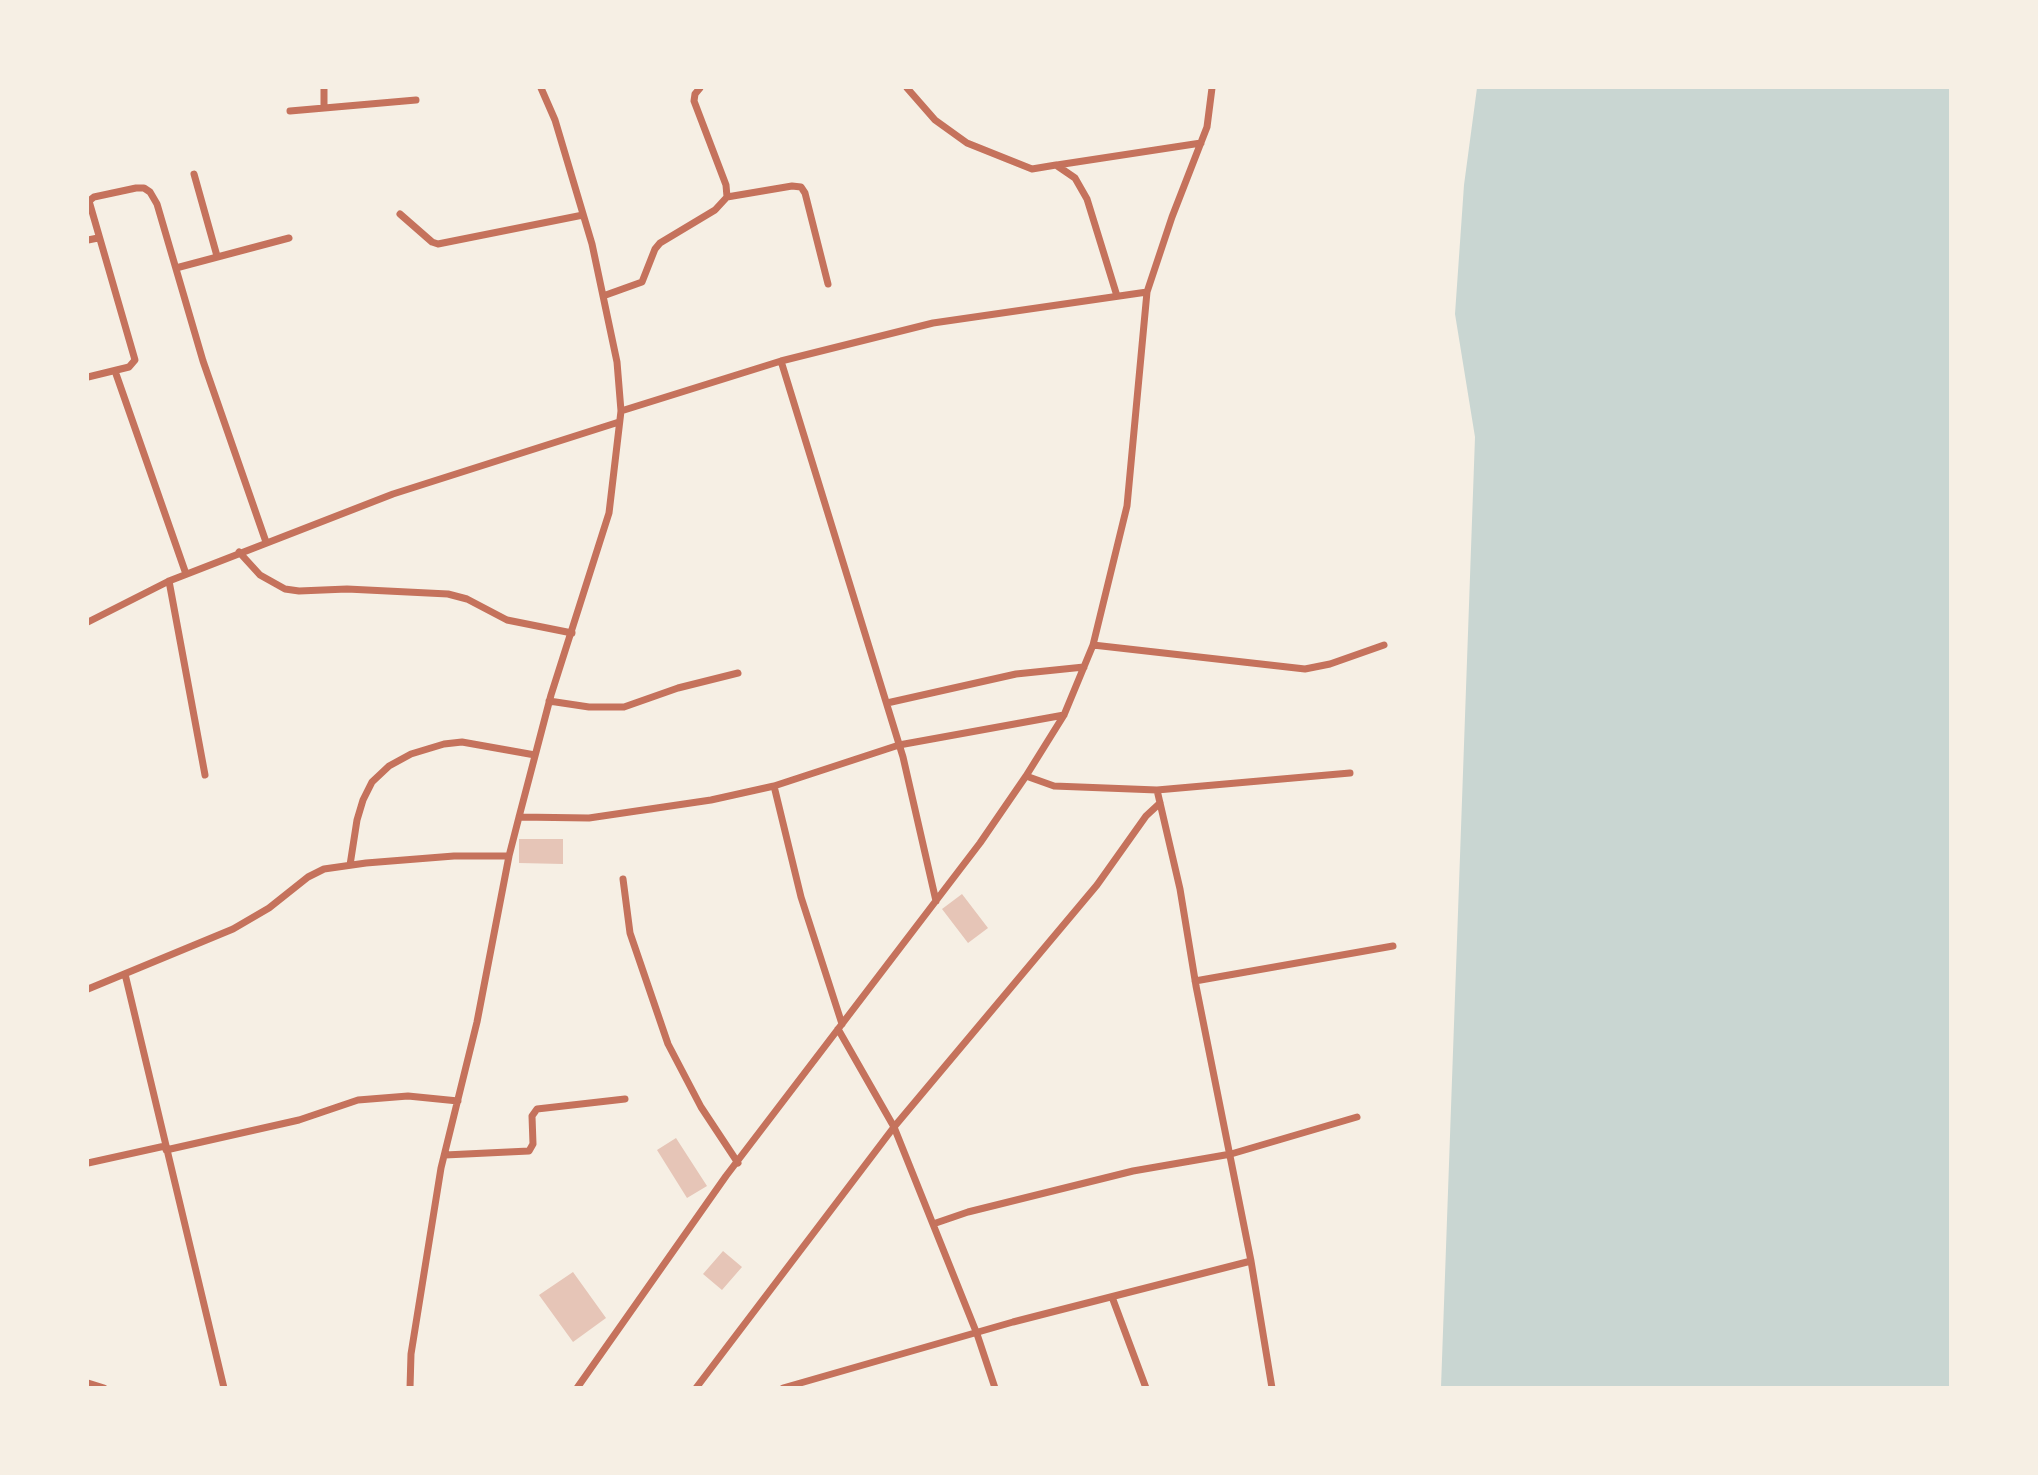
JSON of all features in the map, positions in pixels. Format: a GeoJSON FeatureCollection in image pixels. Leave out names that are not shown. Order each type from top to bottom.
{"type":"FeatureCollection","features":[{"type":"Feature","properties":{"kind":"street"},"geometry":{"type":"LineString","coordinates":[[324,88],[324,108]]}},
{"type":"Feature","properties":{"kind":"street"},"geometry":{"type":"LineString","coordinates":[[410,1388],[411,1354],[445,1155],[477,1022],[509,856],[549,701],[608,513],[621,411],[617,362],[592,244],[555,120],[541,88]]}},
{"type":"Feature","properties":{"kind":"street"},"geometry":{"type":"LineString","coordinates":[[700,88],[694,101],[726,185],[727,197]]}},
{"type":"Feature","properties":{"kind":"street"},"geometry":{"type":"LineString","coordinates":[[907,88],[935,120],[967,143],[1032,169],[1201,143]]}},
{"type":"Feature","properties":{"kind":"street"},"geometry":{"type":"LineString","coordinates":[[577,1388],[738,1163],[936,901],[1026,776],[1064,715],[1093,645],[1127,506],[1147,292],[1172,217],[1207,127],[1212,88]]}},
{"type":"Feature","properties":{"kind":"street"},"geometry":{"type":"LineString","coordinates":[[290,111],[416,100]]}},
{"type":"Feature","properties":{"kind":"street"},"geometry":{"type":"LineString","coordinates":[[1056,165],[1075,178],[1081,187],[1118,296]]}},
{"type":"Feature","properties":{"kind":"street"},"geometry":{"type":"LineString","coordinates":[[194,174],[217,256]]}},
{"type":"Feature","properties":{"kind":"street"},"geometry":{"type":"LineString","coordinates":[[603,296],[642,282],[660,243],[715,209],[727,197],[792,186],[801,187],[805,193],[828,284]]}},
{"type":"Feature","properties":{"kind":"street"},"geometry":{"type":"LineString","coordinates":[[88,377],[132,365],[135,360],[89,207],[90,199],[144,188],[154,197],[203,361],[266,542]]}},
{"type":"Feature","properties":{"kind":"street"},"geometry":{"type":"LineString","coordinates":[[400,214],[432,242],[438,244],[583,215]]}},
{"type":"Feature","properties":{"kind":"street"},"geometry":{"type":"LineString","coordinates":[[88,240],[99,237]]}},
{"type":"Feature","properties":{"kind":"street"},"geometry":{"type":"LineString","coordinates":[[176,268],[289,238]]}},
{"type":"Feature","properties":{"kind":"street"},"geometry":{"type":"LineString","coordinates":[[621,411],[781,361],[933,323],[1147,292]]}},
{"type":"Feature","properties":{"kind":"street"},"geometry":{"type":"LineString","coordinates":[[781,361],[887,703],[936,901]]}},
{"type":"Feature","properties":{"kind":"street"},"geometry":{"type":"LineString","coordinates":[[115,371],[186,574]]}},
{"type":"Feature","properties":{"kind":"street"},"geometry":{"type":"LineString","coordinates":[[88,622],[169,581],[239,552],[393,494],[619,422]]}},
{"type":"Feature","properties":{"kind":"street"},"geometry":{"type":"LineString","coordinates":[[239,552],[260,575],[285,589],[448,594],[474,601],[507,620],[572,633]]}},
{"type":"Feature","properties":{"kind":"street"},"geometry":{"type":"LineString","coordinates":[[169,581],[205,775]]}},
{"type":"Feature","properties":{"kind":"street"},"geometry":{"type":"LineString","coordinates":[[1093,645],[1305,669],[1330,664],[1384,645]]}},
{"type":"Feature","properties":{"kind":"street"},"geometry":{"type":"LineString","coordinates":[[887,703],[1016,674],[1084,667]]}},
{"type":"Feature","properties":{"kind":"street"},"geometry":{"type":"LineString","coordinates":[[549,701],[589,707],[624,707],[678,688],[738,673]]}},
{"type":"Feature","properties":{"kind":"street"},"geometry":{"type":"LineString","coordinates":[[519,817],[589,818],[711,800],[774,786],[899,745],[1064,715]]}},
{"type":"Feature","properties":{"kind":"street"},"geometry":{"type":"LineString","coordinates":[[350,864],[363,800],[372,782],[389,766],[428,747],[453,743],[535,755]]}},
{"type":"Feature","properties":{"kind":"street"},"geometry":{"type":"LineString","coordinates":[[1026,776],[1054,786],[1157,790],[1350,773]]}},
{"type":"Feature","properties":{"kind":"street"},"geometry":{"type":"LineString","coordinates":[[774,786],[801,897],[840,1026],[894,1127],[995,1388]]}},
{"type":"Feature","properties":{"kind":"street"},"geometry":{"type":"LineString","coordinates":[[1157,790],[1180,889],[1195,981],[1231,1154],[1272,1388]]}},
{"type":"Feature","properties":{"kind":"street"},"geometry":{"type":"LineString","coordinates":[[696,1388],[894,1127],[1097,885],[1146,816],[1160,803]]}},
{"type":"Feature","properties":{"kind":"street"},"geometry":{"type":"LineString","coordinates":[[88,989],[233,929],[269,908],[309,877],[324,869],[350,864],[454,856],[509,856]]}},
{"type":"Feature","properties":{"kind":"street"},"geometry":{"type":"LineString","coordinates":[[623,879],[629,933],[668,1044],[701,1107],[738,1163]]}},
{"type":"Feature","properties":{"kind":"street"},"geometry":{"type":"LineString","coordinates":[[1195,981],[1394,946]]}},
{"type":"Feature","properties":{"kind":"street"},"geometry":{"type":"LineString","coordinates":[[125,974],[224,1388]]}},
{"type":"Feature","properties":{"kind":"street"},"geometry":{"type":"LineString","coordinates":[[88,1163],[289,1123],[358,1100],[408,1096],[458,1101]]}},
{"type":"Feature","properties":{"kind":"street"},"geometry":{"type":"LineString","coordinates":[[445,1155],[529,1151],[533,1144],[532,1116],[537,1108],[625,1099]]}},
{"type":"Feature","properties":{"kind":"street"},"geometry":{"type":"LineString","coordinates":[[933,1223],[1133,1171],[1231,1154],[1357,1117]]}},
{"type":"Feature","properties":{"kind":"street"},"geometry":{"type":"LineString","coordinates":[[783,1388],[1013,1322],[1251,1261]]}},
{"type":"Feature","properties":{"kind":"street"},"geometry":{"type":"LineString","coordinates":[[1112,1297],[1146,1388]]}},
{"type":"Feature","properties":{"kind":"street"},"geometry":{"type":"LineString","coordinates":[[88,1382],[104,1388]]}},
{"type":"Feature","properties":{"kind":"shaded area"},"geometry":{"type":"Polygon","coordinates":[[[1477,88],[1950,88],[1950,1387],[1441,1387],[1475,437],[1455,314],[1464,185],[1477,88]]]}},
{"type":"Feature","properties":{"kind":"building"},"geometry":{"type":"Polygon","coordinates":[[[519,839],[563,839],[563,864],[519,863],[519,839]]]}},
{"type":"Feature","properties":{"kind":"building"},"geometry":{"type":"Polygon","coordinates":[[[962,894],[988,928],[968,943],[942,909],[962,894]]]}},
{"type":"Feature","properties":{"kind":"building"},"geometry":{"type":"Polygon","coordinates":[[[676,1138],[707,1186],[687,1198],[657,1150],[676,1138]]]}},
{"type":"Feature","properties":{"kind":"building"},"geometry":{"type":"Polygon","coordinates":[[[723,1251],[742,1267],[722,1290],[703,1274],[723,1251]]]}},
{"type":"Feature","properties":{"kind":"building"},"geometry":{"type":"Polygon","coordinates":[[[573,1272],[606,1318],[573,1342],[539,1295],[573,1272]]]}}]}
